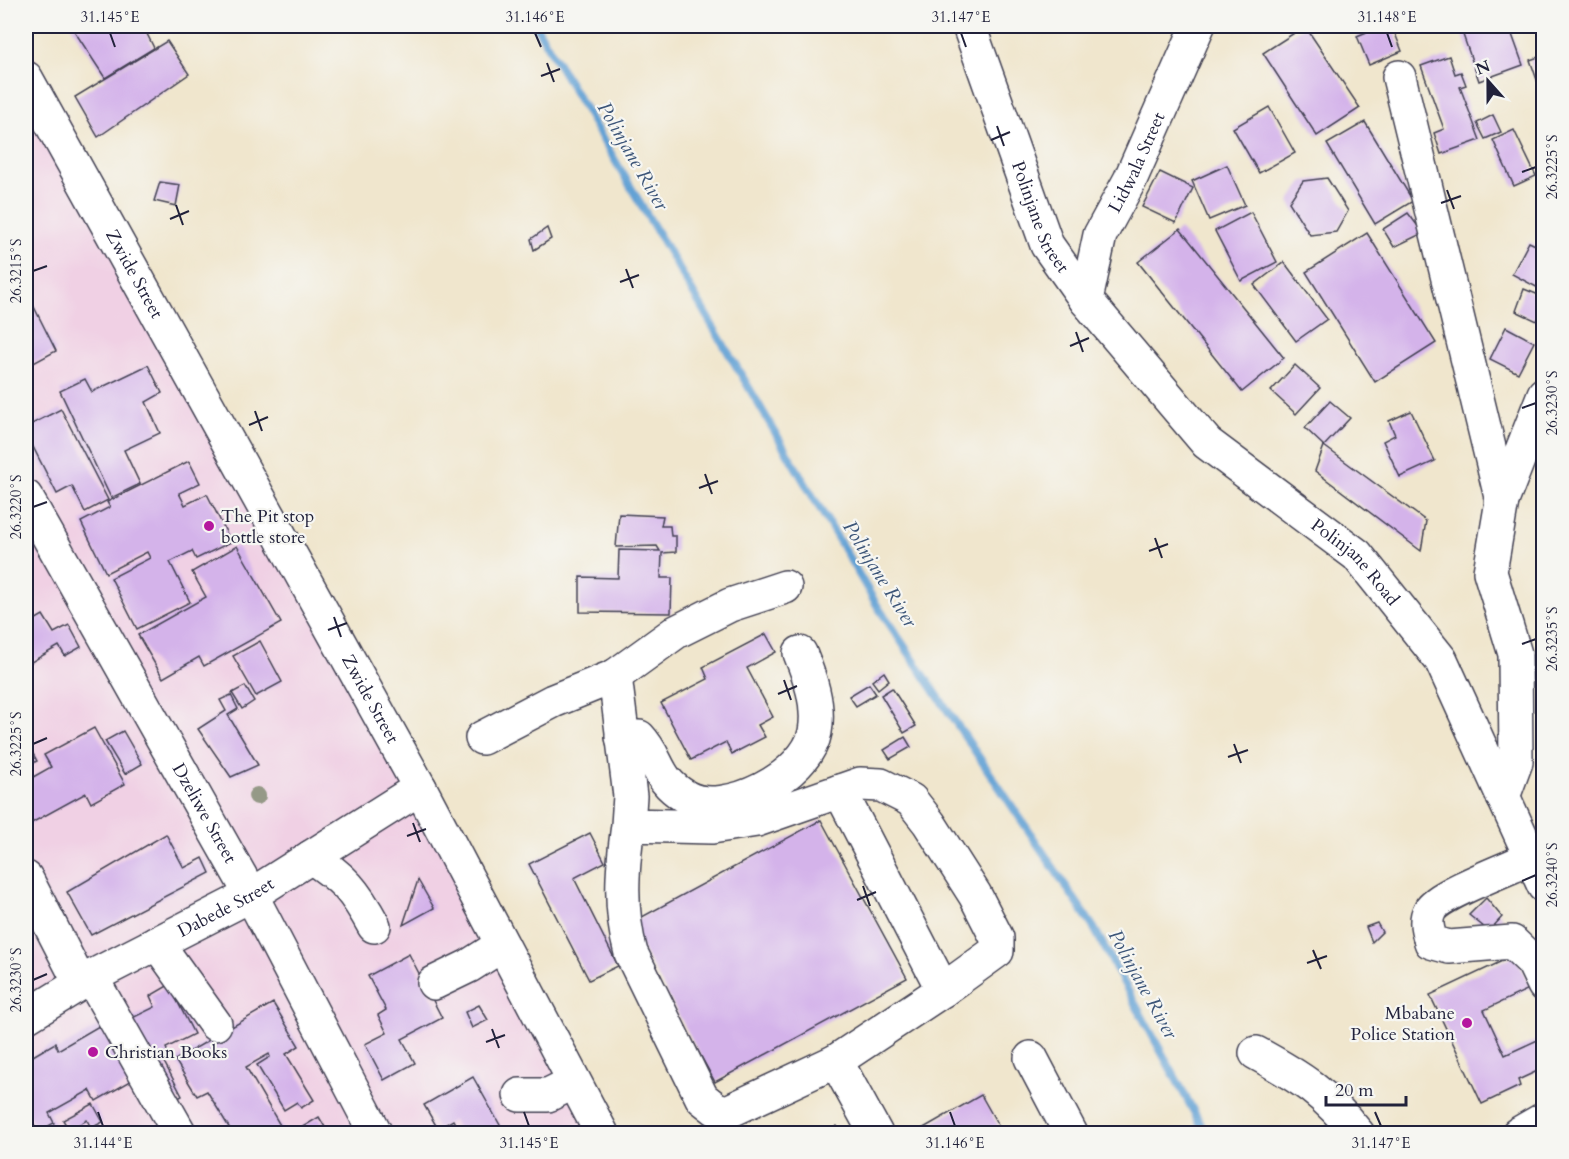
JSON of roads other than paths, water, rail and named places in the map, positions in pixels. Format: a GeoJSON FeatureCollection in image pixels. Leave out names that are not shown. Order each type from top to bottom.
{"type":"FeatureCollection","features":[{"type":"Feature","properties":{"kind":"street","name":"Polinjane Street"},"geometry":{"type":"LineString","coordinates":[[969,26],[1047,245],[1086,300]]}},
{"type":"Feature","properties":{"kind":"street"},"geometry":{"type":"LineString","coordinates":[[1168,26],[1182,61]]}},
{"type":"Feature","properties":{"kind":"street","name":"Lidwala Street"},"geometry":{"type":"LineString","coordinates":[[1086,300],[1100,235],[1130,180],[1198,26]]}},
{"type":"Feature","properties":{"kind":"street"},"geometry":{"type":"LineString","coordinates":[[1399,77],[1502,501]]}},
{"type":"Feature","properties":{"kind":"street","name":"Zwide Street"},"geometry":{"type":"LineString","coordinates":[[26,78],[420,788],[602,1134]]}},
{"type":"Feature","properties":{"kind":"street","name":"Polinjane Road"},"geometry":{"type":"LineString","coordinates":[[1086,300],[1207,443],[1357,555],[1441,660],[1537,872]]}},
{"type":"Feature","properties":{"kind":"street"},"geometry":{"type":"LineString","coordinates":[[1503,797],[1516,762],[1515,654],[1490,572],[1502,501],[1544,394]]}},
{"type":"Feature","properties":{"kind":"street","name":"Dzeliwe Street"},"geometry":{"type":"LineString","coordinates":[[26,498],[251,895],[376,1134]]}},
{"type":"Feature","properties":{"kind":"street"},"geometry":{"type":"LineString","coordinates":[[482,738],[553,701],[615,676],[676,632],[730,605],[785,587]]}},
{"type":"Feature","properties":{"kind":"street"},"geometry":{"type":"LineString","coordinates":[[622,737],[639,737],[650,752],[665,782],[686,797],[708,803],[747,796],[776,782],[798,763],[814,735],[817,707],[800,652]]}},
{"type":"Feature","properties":{"kind":"street"},"geometry":{"type":"LineString","coordinates":[[615,676],[630,796],[621,885],[624,928],[631,953],[702,1098],[716,1109],[727,1112],[836,1061],[998,951],[997,938],[975,895],[911,800],[881,785],[860,784],[757,820],[712,827],[628,825]]}},
{"type":"Feature","properties":{"kind":"street","name":"Dabede Street"},"geometry":{"type":"LineString","coordinates":[[26,1017],[86,980],[251,895],[420,788]]}},
{"type":"Feature","properties":{"kind":"street"},"geometry":{"type":"LineString","coordinates":[[840,791],[943,990]]}},
{"type":"Feature","properties":{"kind":"street"},"geometry":{"type":"LineString","coordinates":[[311,857],[340,875],[360,900],[374,926]]}},
{"type":"Feature","properties":{"kind":"street"},"geometry":{"type":"LineString","coordinates":[[1537,872],[1448,896],[1431,908],[1426,924],[1431,942],[1449,947],[1512,942],[1533,962],[1544,985]]}},
{"type":"Feature","properties":{"kind":"street"},"geometry":{"type":"LineString","coordinates":[[26,878],[180,1134]]}},
{"type":"Feature","properties":{"kind":"street"},"geometry":{"type":"LineString","coordinates":[[157,943],[215,1024]]}},
{"type":"Feature","properties":{"kind":"street"},"geometry":{"type":"LineString","coordinates":[[434,983],[469,966],[502,945]]}},
{"type":"Feature","properties":{"kind":"street"},"geometry":{"type":"LineString","coordinates":[[1256,1053],[1297,1074],[1332,1102],[1358,1134]]}},
{"type":"Feature","properties":{"kind":"street"},"geometry":{"type":"LineString","coordinates":[[1031,1058],[1071,1134]]}},
{"type":"Feature","properties":{"kind":"street"},"geometry":{"type":"LineString","coordinates":[[836,1061],[876,1134]]}},
{"type":"Feature","properties":{"kind":"street"},"geometry":{"type":"LineString","coordinates":[[520,1095],[548,1095],[574,1082]]}},
{"type":"Feature","properties":{"kind":"street"},"geometry":{"type":"LineString","coordinates":[[1518,1134],[1544,1119]]}},
{"type":"Feature","properties":{"kind":"waterway","name":"Polinjane River"},"geometry":{"type":"LineString","coordinates":[[536,26],[878,607],[1094,928],[1206,1134]]}},
{"type":"Feature","properties":{"kind":"place","name":"The Pit stop bottle store"},"geometry":{"type":"Point","coordinates":[209,526]}},
{"type":"Feature","properties":{"kind":"place","name":"Mbabane Police Station"},"geometry":{"type":"Point","coordinates":[1467,1023]}},
{"type":"Feature","properties":{"kind":"place","name":"Christian Books"},"geometry":{"type":"Point","coordinates":[93,1052]}}]}
